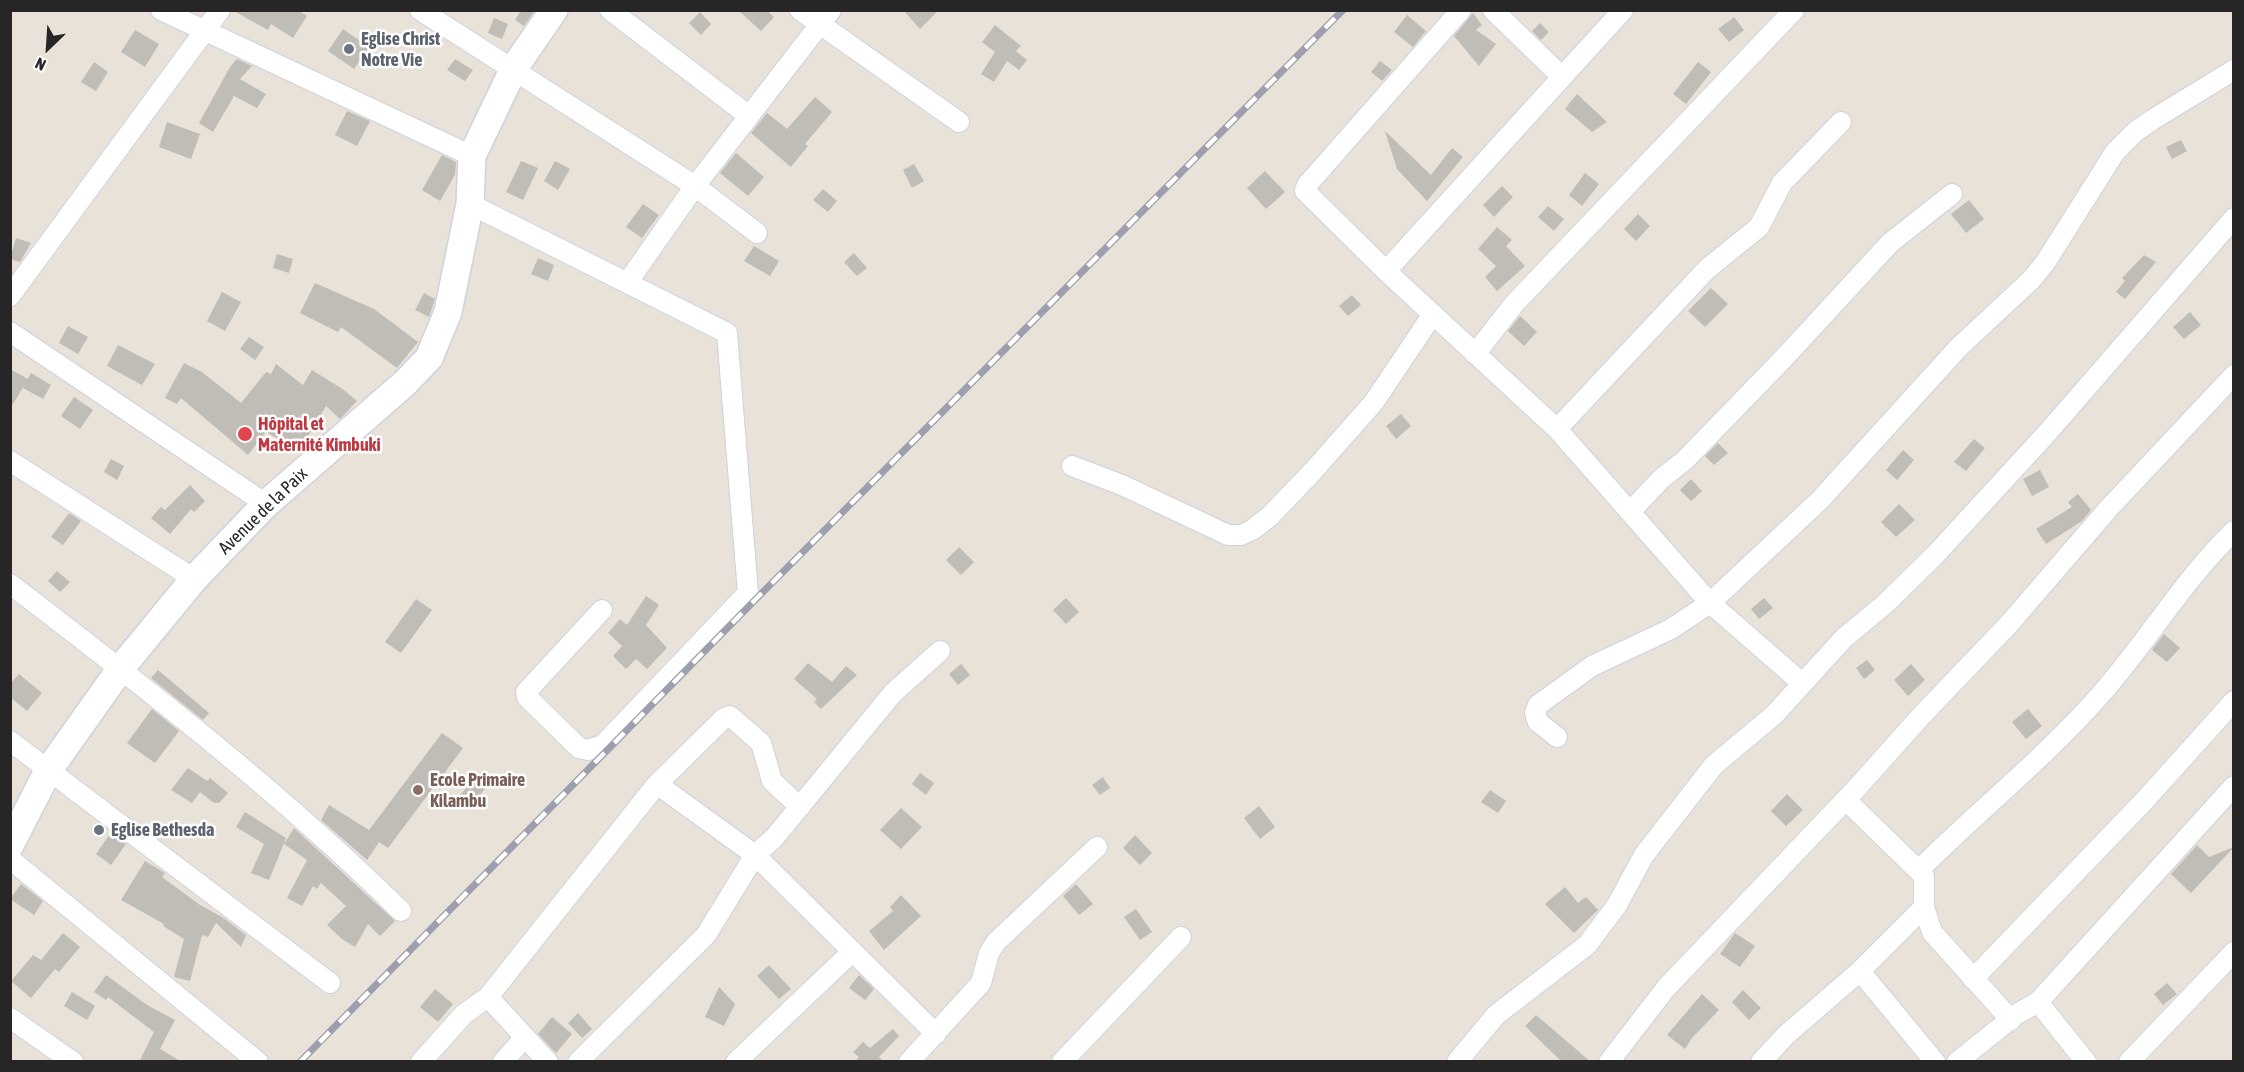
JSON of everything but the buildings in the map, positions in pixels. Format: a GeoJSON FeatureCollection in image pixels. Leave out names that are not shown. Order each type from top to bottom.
{"type":"FeatureCollection","features":[{"type":"Feature","properties":{"kind":"street"},"geometry":{"type":"LineString","coordinates":[[161,10],[472,156]]}},
{"type":"Feature","properties":{"kind":"street"},"geometry":{"type":"LineString","coordinates":[[10,296],[220,10]]}},
{"type":"Feature","properties":{"kind":"street"},"geometry":{"type":"LineString","coordinates":[[420,10],[514,68],[695,186],[757,233]]}},
{"type":"Feature","properties":{"kind":"street","name":"Avenue de la Paix"},"geometry":{"type":"LineString","coordinates":[[10,845],[48,771],[121,668],[194,579],[266,504],[405,383],[429,358],[448,312],[470,204],[472,156],[514,68],[554,10]]}},
{"type":"Feature","properties":{"kind":"street"},"geometry":{"type":"LineString","coordinates":[[610,10],[749,116]]}},
{"type":"Feature","properties":{"kind":"street"},"geometry":{"type":"LineString","coordinates":[[800,10],[825,18],[959,122]]}},
{"type":"Feature","properties":{"kind":"street"},"geometry":{"type":"LineString","coordinates":[[1461,10],[1307,185],[1305,191],[1474,354],[1522,394],[1557,429],[1710,603],[1802,683]]}},
{"type":"Feature","properties":{"kind":"street"},"geometry":{"type":"LineString","coordinates":[[1493,10],[1561,76]]}},
{"type":"Feature","properties":{"kind":"street"},"geometry":{"type":"LineString","coordinates":[[1386,271],[1623,10]]}},
{"type":"Feature","properties":{"kind":"street"},"geometry":{"type":"LineString","coordinates":[[1474,354],[1515,303],[1794,10]]}},
{"type":"Feature","properties":{"kind":"street"},"geometry":{"type":"LineString","coordinates":[[627,283],[695,186],[825,18]]}},
{"type":"Feature","properties":{"kind":"street"},"geometry":{"type":"LineString","coordinates":[[1557,737],[1538,722],[1535,713],[1538,705],[1592,666],[1671,629],[1710,603],[1820,500],[1959,347],[2031,280],[2045,263],[2115,152],[2134,132],[2234,70]]}},
{"type":"Feature","properties":{"kind":"street"},"geometry":{"type":"LineString","coordinates":[[1557,429],[1707,269],[1759,227],[1782,183],[1840,122]]}},
{"type":"Feature","properties":{"kind":"street"},"geometry":{"type":"LineString","coordinates":[[1630,512],[1759,384],[1890,243],[1952,194]]}},
{"type":"Feature","properties":{"kind":"street"},"geometry":{"type":"LineString","coordinates":[[470,204],[728,333],[748,593],[603,745],[588,750],[579,748],[527,697],[526,692],[602,610]]}},
{"type":"Feature","properties":{"kind":"street"},"geometry":{"type":"LineString","coordinates":[[1457,1062],[1496,1015],[1587,945],[1617,905],[1644,855],[1703,777],[1714,765],[1774,715],[1844,638],[1885,604],[1936,554],[2048,432],[2234,218]]}},
{"type":"Feature","properties":{"kind":"street"},"geometry":{"type":"LineString","coordinates":[[1072,466],[1122,485],[1228,535],[1241,535],[1252,530],[1270,516],[1349,432],[1374,402],[1433,314]]}},
{"type":"Feature","properties":{"kind":"street"},"geometry":{"type":"LineString","coordinates":[[10,332],[266,504]]}},
{"type":"Feature","properties":{"kind":"street"},"geometry":{"type":"LineString","coordinates":[[1609,1062],[1666,988],[1846,800],[2009,624],[2109,508],[2234,375]]}},
{"type":"Feature","properties":{"kind":"street"},"geometry":{"type":"LineString","coordinates":[[10,461],[194,579]]}},
{"type":"Feature","properties":{"kind":"street"},"geometry":{"type":"LineString","coordinates":[[1919,870],[2053,745],[2103,692],[2188,579],[2234,531]]}},
{"type":"Feature","properties":{"kind":"street"},"geometry":{"type":"LineString","coordinates":[[10,584],[121,668],[335,846],[401,911]]}},
{"type":"Feature","properties":{"kind":"street"},"geometry":{"type":"LineString","coordinates":[[578,1062],[706,935],[755,855],[765,847],[800,807],[893,693],[940,651]]}},
{"type":"Feature","properties":{"kind":"street"},"geometry":{"type":"LineString","coordinates":[[1973,979],[2145,800],[2234,701]]}},
{"type":"Feature","properties":{"kind":"street"},"geometry":{"type":"LineString","coordinates":[[422,1062],[464,1014],[488,997],[657,784],[723,719],[730,716],[761,743],[772,781],[800,807]]}},
{"type":"Feature","properties":{"kind":"street"},"geometry":{"type":"LineString","coordinates":[[10,741],[330,983]]}},
{"type":"Feature","properties":{"kind":"street"},"geometry":{"type":"LineString","coordinates":[[657,784],[755,855],[936,1034]]}},
{"type":"Feature","properties":{"kind":"street"},"geometry":{"type":"LineString","coordinates":[[1956,1062],[2038,1002],[2234,786]]}},
{"type":"Feature","properties":{"kind":"street"},"geometry":{"type":"LineString","coordinates":[[1846,800],[1919,870],[1925,883],[1924,907],[1932,932],[2011,1020]]}},
{"type":"Feature","properties":{"kind":"street"},"geometry":{"type":"LineString","coordinates":[[909,1062],[981,983],[989,953],[996,942],[1097,847]]}},
{"type":"Feature","properties":{"kind":"street"},"geometry":{"type":"LineString","coordinates":[[10,859],[258,1062]]}},
{"type":"Feature","properties":{"kind":"street"},"geometry":{"type":"LineString","coordinates":[[1761,1062],[1786,1035],[1860,971],[1924,907]]}},
{"type":"Feature","properties":{"kind":"street"},"geometry":{"type":"LineString","coordinates":[[1062,1062],[1181,938]]}},
{"type":"Feature","properties":{"kind":"street"},"geometry":{"type":"LineString","coordinates":[[736,1062],[852,952]]}},
{"type":"Feature","properties":{"kind":"street"},"geometry":{"type":"LineString","coordinates":[[2129,1062],[2234,952]]}},
{"type":"Feature","properties":{"kind":"street"},"geometry":{"type":"LineString","coordinates":[[1860,971],[1935,1062]]}},
{"type":"Feature","properties":{"kind":"street"},"geometry":{"type":"LineString","coordinates":[[488,997],[548,1062]]}},
{"type":"Feature","properties":{"kind":"street"},"geometry":{"type":"LineString","coordinates":[[2038,1002],[2086,1062]]}},
{"type":"Feature","properties":{"kind":"street"},"geometry":{"type":"LineString","coordinates":[[10,1018],[73,1062]]}},
{"type":"Feature","properties":{"kind":"street"},"geometry":{"type":"LineString","coordinates":[[503,1062],[525,1037]]}},
{"type":"Feature","properties":{"kind":"railway"},"geometry":{"type":"LineString","coordinates":[[300,1062],[755,600],[1343,10]]}},
{"type":"Feature","properties":{"kind":"place","name":"Eglise Christ Notre Vie"},"geometry":{"type":"Point","coordinates":[349,49]}},
{"type":"Feature","properties":{"kind":"place","name":"Hôpital et Maternité Kimbuki"},"geometry":{"type":"Point","coordinates":[245,434]}},
{"type":"Feature","properties":{"kind":"place","name":"Ecole Primaire Kilambu"},"geometry":{"type":"Point","coordinates":[418,790]}},
{"type":"Feature","properties":{"kind":"place","name":"Eglise Bethesda"},"geometry":{"type":"Point","coordinates":[99,830]}}]}
